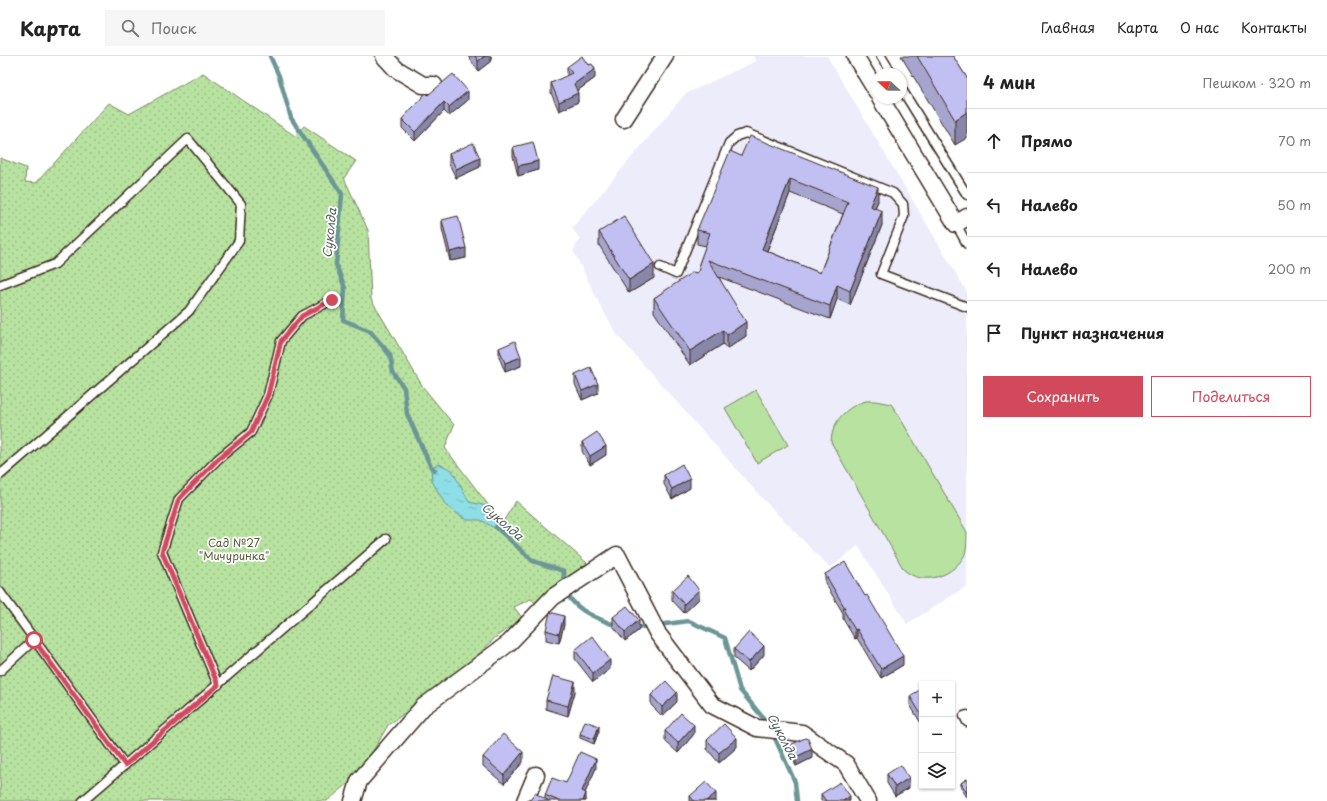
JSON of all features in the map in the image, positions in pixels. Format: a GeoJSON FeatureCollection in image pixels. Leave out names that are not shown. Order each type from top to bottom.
{"type":"FeatureCollection","features":[{"type":"Feature","properties":{"kind":"street"},"geometry":{"type":"LineString","coordinates":[[384,56],[396,69],[416,81],[423,85],[434,85]]}},
{"type":"Feature","properties":{"kind":"street"},"geometry":{"type":"LineString","coordinates":[[624,119],[665,56]]}},
{"type":"Feature","properties":{"kind":"street"},"geometry":{"type":"LineString","coordinates":[[855,56],[871,82]]}},
{"type":"Feature","properties":{"kind":"street"},"geometry":{"type":"LineString","coordinates":[[884,104],[961,221]]}},
{"type":"Feature","properties":{"kind":"street"},"geometry":{"type":"LineString","coordinates":[[353,801],[359,781],[423,707],[509,643],[553,597],[617,555],[658,634],[712,705],[756,728],[802,733],[846,764],[868,801]]}},
{"type":"Feature","properties":{"kind":"street"},"geometry":{"type":"LineString","coordinates":[[525,801],[536,775]]}},
{"type":"Feature","properties":{"kind":"lane"},"geometry":{"type":"LineString","coordinates":[[882,56],[889,68]]}},
{"type":"Feature","properties":{"kind":"lane"},"geometry":{"type":"LineString","coordinates":[[907,98],[967,195]]}},
{"type":"Feature","properties":{"kind":"lane"},"geometry":{"type":"LineString","coordinates":[[660,267],[680,275],[729,143],[737,136],[746,133],[893,193],[902,204],[904,216],[881,274],[967,307]]}},
{"type":"Feature","properties":{"kind":"lane"},"geometry":{"type":"LineString","coordinates":[[0,285],[55,264],[188,139],[241,204],[239,241],[189,311],[0,475]]}},
{"type":"Feature","properties":{"kind":"lane"},"geometry":{"type":"LineString","coordinates":[[961,221],[967,244]]}},
{"type":"Feature","properties":{"kind":"lane"},"geometry":{"type":"LineString","coordinates":[[218,685],[162,552],[179,499],[218,459],[251,432],[268,395],[281,341],[302,316],[332,300]]}},
{"type":"Feature","properties":{"kind":"lane"},"geometry":{"type":"LineString","coordinates":[[83,801],[386,539]]}},
{"type":"Feature","properties":{"kind":"lane"},"geometry":{"type":"LineString","coordinates":[[0,592],[125,765]]}},
{"type":"Feature","properties":{"kind":"lane"},"geometry":{"type":"LineString","coordinates":[[0,671],[34,640]]}},
{"type":"Feature","properties":{"kind":"lane"},"geometry":{"type":"LineString","coordinates":[[967,715],[964,716],[967,722]]}},
{"type":"Feature","properties":{"kind":"shaded area"},"geometry":{"type":"Polygon","coordinates":[[[753,56],[827,56],[967,292],[967,586],[907,624],[858,546],[830,568],[762,498],[618,336],[602,309],[573,250],[580,239],[572,228],[685,94],[756,61],[753,56]]]}},
{"type":"Feature","properties":{"kind":"green space","name":"Сад №27 \"Мичуринка\""},"geometry":{"type":"Polygon","coordinates":[[[203,73],[295,136],[304,126],[356,161],[344,178],[368,230],[371,299],[423,387],[454,425],[445,448],[502,523],[516,501],[587,563],[535,603],[531,599],[514,607],[523,619],[497,636],[460,674],[388,725],[360,774],[327,801],[0,801],[0,158],[26,168],[25,182],[36,183],[109,103],[129,114],[203,73]]]}},
{"type":"Feature","properties":{"kind":"green space"},"geometry":{"type":"Polygon","coordinates":[[[756,390],[788,445],[757,463],[725,408],[756,390]]]}},
{"type":"Feature","properties":{"kind":"green space"},"geometry":{"type":"Polygon","coordinates":[[[866,401],[891,404],[967,532],[967,546],[965,554],[960,562],[954,568],[938,577],[920,578],[904,570],[831,442],[834,427],[842,416],[859,403],[866,401]]]}},
{"type":"Feature","properties":{"kind":"water"},"geometry":{"type":"Polygon","coordinates":[[[439,464],[452,470],[469,502],[487,506],[499,531],[481,520],[467,520],[446,506],[432,481],[431,467],[439,464]]]}},
{"type":"Feature","properties":{"kind":"building"},"geometry":{"type":"Polygon","coordinates":[[[475,56],[485,56],[478,61],[475,56]]]}},
{"type":"Feature","properties":{"kind":"building"},"geometry":{"type":"Polygon","coordinates":[[[582,56],[588,65],[592,64],[595,69],[574,84],[578,93],[559,102],[551,83],[572,73],[567,67],[582,56]]]}},
{"type":"Feature","properties":{"kind":"building"},"geometry":{"type":"Polygon","coordinates":[[[917,56],[953,56],[967,78],[967,112],[955,120],[917,56]]]}},
{"type":"Feature","properties":{"kind":"building"},"geometry":{"type":"Polygon","coordinates":[[[453,74],[468,91],[449,107],[444,102],[415,132],[402,119],[426,93],[428,95],[453,74]]]}},
{"type":"Feature","properties":{"kind":"building"},"geometry":{"type":"Polygon","coordinates":[[[750,136],[878,187],[870,206],[882,211],[850,291],[837,285],[830,306],[708,260],[746,322],[727,335],[723,330],[690,351],[654,298],[693,272],[696,273],[700,270],[699,264],[710,233],[697,230],[730,151],[741,156],[750,136]],[[790,179],[762,249],[820,273],[848,202],[790,179]]]}},
{"type":"Feature","properties":{"kind":"building"},"geometry":{"type":"Polygon","coordinates":[[[533,142],[538,161],[518,166],[513,147],[533,142]]]}},
{"type":"Feature","properties":{"kind":"building"},"geometry":{"type":"Polygon","coordinates":[[[473,143],[480,158],[456,169],[449,154],[473,143]]]}},
{"type":"Feature","properties":{"kind":"building"},"geometry":{"type":"Polygon","coordinates":[[[458,216],[466,248],[450,252],[442,220],[458,216]]]}},
{"type":"Feature","properties":{"kind":"building"},"geometry":{"type":"Polygon","coordinates":[[[624,216],[654,264],[629,280],[599,232],[624,216]]]}},
{"type":"Feature","properties":{"kind":"building"},"geometry":{"type":"Polygon","coordinates":[[[515,341],[521,357],[505,363],[499,348],[515,341]]]}},
{"type":"Feature","properties":{"kind":"building"},"geometry":{"type":"Polygon","coordinates":[[[591,368],[598,384],[582,391],[575,375],[591,368]]]}},
{"type":"Feature","properties":{"kind":"building"},"geometry":{"type":"Polygon","coordinates":[[[597,432],[606,446],[590,456],[582,442],[597,432]]]}},
{"type":"Feature","properties":{"kind":"building"},"geometry":{"type":"Polygon","coordinates":[[[682,464],[690,479],[672,489],[664,475],[682,464]]]}},
{"type":"Feature","properties":{"kind":"building"},"geometry":{"type":"Polygon","coordinates":[[[845,562],[865,596],[867,595],[903,656],[881,669],[857,629],[855,630],[843,609],[845,608],[825,574],[845,562]]]}},
{"type":"Feature","properties":{"kind":"building"},"geometry":{"type":"Polygon","coordinates":[[[688,576],[699,590],[684,604],[672,591],[688,576]]]}},
{"type":"Feature","properties":{"kind":"building"},"geometry":{"type":"Polygon","coordinates":[[[627,606],[639,620],[625,632],[613,617],[627,606]]]}},
{"type":"Feature","properties":{"kind":"building"},"geometry":{"type":"Polygon","coordinates":[[[550,612],[564,616],[559,634],[546,630],[550,612]]]}},
{"type":"Feature","properties":{"kind":"building"},"geometry":{"type":"Polygon","coordinates":[[[749,632],[764,646],[749,662],[734,649],[749,632]]]}},
{"type":"Feature","properties":{"kind":"building"},"geometry":{"type":"Polygon","coordinates":[[[592,636],[610,660],[593,673],[575,650],[592,636]]]}},
{"type":"Feature","properties":{"kind":"building"},"geometry":{"type":"Polygon","coordinates":[[[553,676],[575,682],[568,706],[546,700],[553,676]]]}},
{"type":"Feature","properties":{"kind":"building"},"geometry":{"type":"Polygon","coordinates":[[[666,681],[677,693],[662,707],[651,695],[666,681]]]}},
{"type":"Feature","properties":{"kind":"building"},"geometry":{"type":"Polygon","coordinates":[[[919,690],[919,711],[910,696],[919,690]]]}},
{"type":"Feature","properties":{"kind":"building"},"geometry":{"type":"Polygon","coordinates":[[[681,713],[694,725],[678,743],[665,731],[681,713]]]}},
{"type":"Feature","properties":{"kind":"building"},"geometry":{"type":"Polygon","coordinates":[[[585,721],[599,726],[594,739],[580,734],[585,721]]]}},
{"type":"Feature","properties":{"kind":"building"},"geometry":{"type":"Polygon","coordinates":[[[724,724],[737,738],[719,753],[707,740],[724,724]]]}},
{"type":"Feature","properties":{"kind":"building"},"geometry":{"type":"Polygon","coordinates":[[[503,734],[523,752],[504,775],[483,757],[503,734]]]}},
{"type":"Feature","properties":{"kind":"building"},"geometry":{"type":"Polygon","coordinates":[[[805,738],[808,739],[812,749],[796,757],[790,745],[805,738]]]}},
{"type":"Feature","properties":{"kind":"building"},"geometry":{"type":"Polygon","coordinates":[[[580,752],[596,759],[582,791],[586,793],[583,801],[559,801],[545,795],[552,778],[566,783],[580,752]]]}},
{"type":"Feature","properties":{"kind":"building"},"geometry":{"type":"Polygon","coordinates":[[[901,765],[909,778],[895,787],[887,774],[901,765]]]}},
{"type":"Feature","properties":{"kind":"building"},"geometry":{"type":"Polygon","coordinates":[[[967,779],[967,793],[961,783],[967,779]]]}},
{"type":"Feature","properties":{"kind":"building"},"geometry":{"type":"Polygon","coordinates":[[[706,782],[716,793],[706,801],[694,801],[690,796],[706,782]]]}},
{"type":"Feature","properties":{"kind":"building"},"geometry":{"type":"Polygon","coordinates":[[[840,782],[850,796],[843,801],[826,801],[821,794],[840,782]]]}},
{"type":"Feature","properties":{"kind":"building"},"geometry":{"type":"Polygon","coordinates":[[[535,793],[549,801],[526,801],[531,799],[535,793]]]}},
{"type":"Feature","properties":{"kind":"waterway","name":"Суколда"},"geometry":{"type":"LineString","coordinates":[[270,56],[279,76],[291,118],[342,194],[336,265],[345,288],[343,320],[370,331],[390,355],[393,372],[404,388],[407,414],[431,467],[435,470]]}},
{"type":"Feature","properties":{"kind":"waterway","name":"Суколда"},"geometry":{"type":"LineString","coordinates":[[496,527],[533,561],[564,571],[564,586],[567,594],[579,607],[593,616],[617,626]]}},
{"type":"Feature","properties":{"kind":"waterway","name":"Суколда"},"geometry":{"type":"LineString","coordinates":[[634,628],[689,621],[725,638],[740,690],[769,725]]}},
{"type":"Feature","properties":{"kind":"waterway","name":"Суколда"},"geometry":{"type":"LineString","coordinates":[[773,734],[795,782],[797,801]]}},
{"type":"Feature","properties":{"kind":"route"},"geometry":{"type":"LineString","coordinates":[[34,640],[125,765],[218,685],[162,552],[179,499],[218,459],[251,432],[268,395],[281,341],[302,316],[332,300]]}}]}
